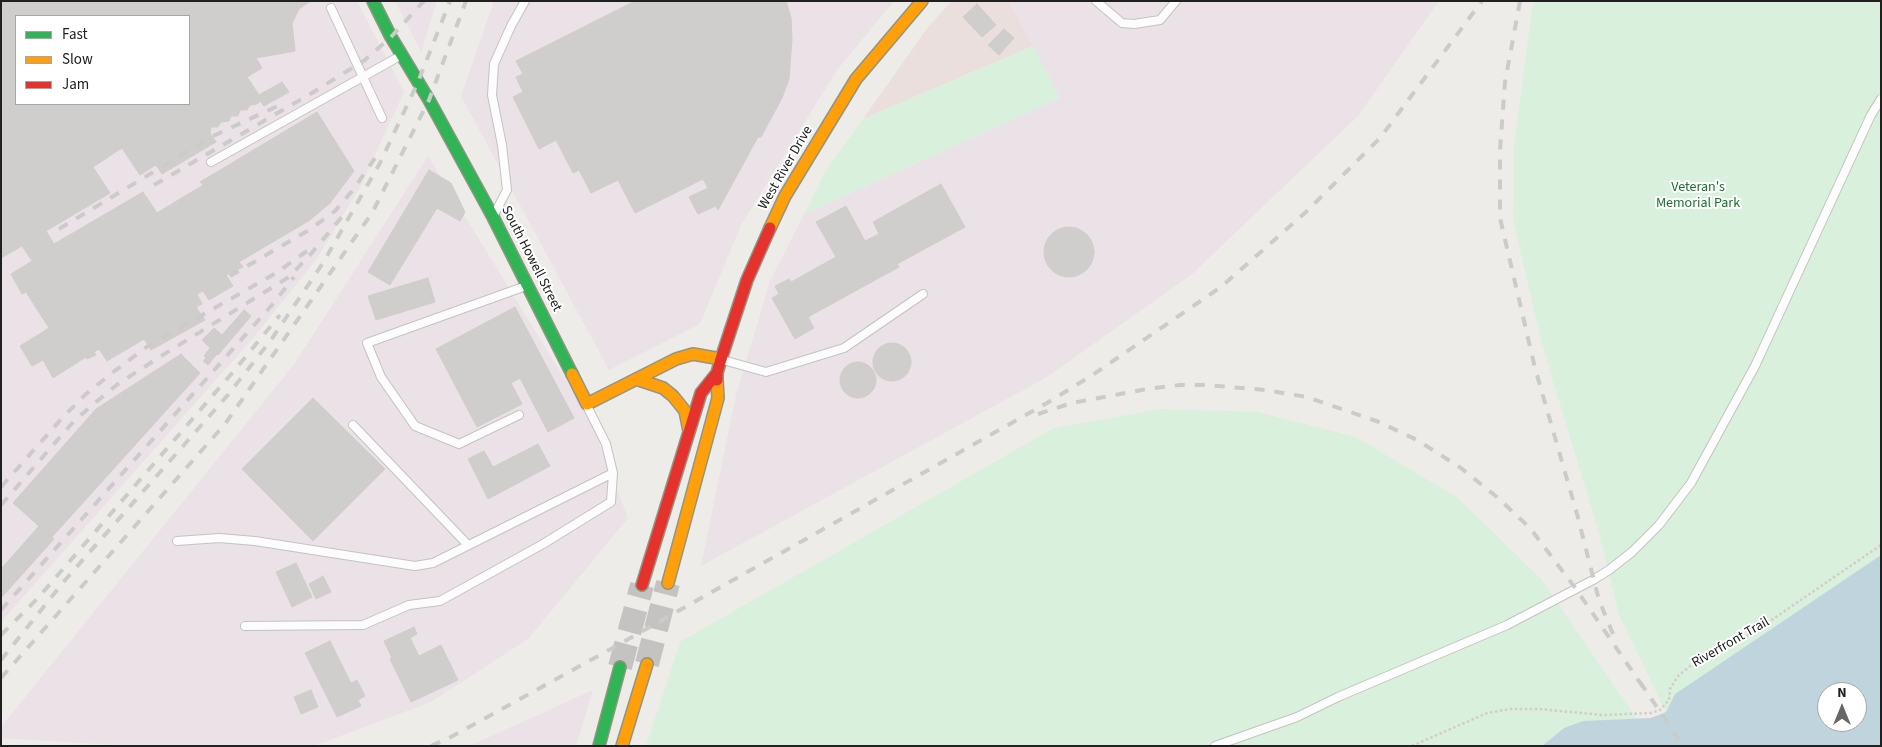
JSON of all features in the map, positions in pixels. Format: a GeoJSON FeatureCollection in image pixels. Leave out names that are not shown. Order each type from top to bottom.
{"type":"FeatureCollection","features":[{"type":"Feature","properties":{"kind":"main road","name":"South Howell Street"},"geometry":{"type":"LineString","coordinates":[[374,1],[401,55],[493,217],[586,404]]}},
{"type":"Feature","properties":{"kind":"main road","name":"West River Drive"},"geometry":{"type":"LineString","coordinates":[[668,583],[718,398],[718,373],[721,360],[747,280],[767,233],[785,196],[856,79],[922,1]]}},
{"type":"Feature","properties":{"kind":"main road"},"geometry":{"type":"LineString","coordinates":[[586,404],[676,359],[693,354],[721,360]]}},
{"type":"Feature","properties":{"kind":"main road","name":"West River Drive"},"geometry":{"type":"LineString","coordinates":[[642,585],[701,392],[718,373]]}},
{"type":"Feature","properties":{"kind":"main road"},"geometry":{"type":"LineString","coordinates":[[636,380],[663,388],[673,396],[684,411],[689,431]]}},
{"type":"Feature","properties":{"kind":"main road"},"geometry":{"type":"LineString","coordinates":[[622,746],[647,664]]}},
{"type":"Feature","properties":{"kind":"main road"},"geometry":{"type":"LineString","coordinates":[[599,746],[620,668]]}},
{"type":"Feature","properties":{"kind":"lane"},"geometry":{"type":"LineString","coordinates":[[493,217],[507,190],[502,145],[492,95],[494,64],[511,26],[525,1]]}},
{"type":"Feature","properties":{"kind":"lane"},"geometry":{"type":"LineString","coordinates":[[1096,1],[1122,23],[1134,24],[1160,20],[1176,1]]}},
{"type":"Feature","properties":{"kind":"lane"},"geometry":{"type":"LineString","coordinates":[[331,8],[382,118]]}},
{"type":"Feature","properties":{"kind":"lane"},"geometry":{"type":"LineString","coordinates":[[211,162],[401,55]]}},
{"type":"Feature","properties":{"kind":"lane"},"geometry":{"type":"LineString","coordinates":[[1215,746],[1297,717],[1338,697],[1507,625],[1601,575],[1639,545],[1659,525],[1691,483],[1755,366],[1867,124],[1881,99]]}},
{"type":"Feature","properties":{"kind":"lane"},"geometry":{"type":"LineString","coordinates":[[519,415],[459,444],[415,426],[381,377],[367,343],[528,285]]}},
{"type":"Feature","properties":{"kind":"lane"},"geometry":{"type":"LineString","coordinates":[[721,360],[766,372],[844,348],[923,294]]}},
{"type":"Feature","properties":{"kind":"lane"},"geometry":{"type":"LineString","coordinates":[[245,626],[363,625],[409,605],[440,601],[543,544],[611,502],[613,473],[606,444],[586,404]]}},
{"type":"Feature","properties":{"kind":"lane"},"geometry":{"type":"LineString","coordinates":[[353,425],[468,545]]}},
{"type":"Feature","properties":{"kind":"lane"},"geometry":{"type":"LineString","coordinates":[[177,541],[219,538],[255,541],[415,566],[433,563],[613,473]]}},
{"type":"Feature","properties":{"kind":"path","name":"Riverfront Trail"},"geometry":{"type":"LineString","coordinates":[[1412,746],[1487,713],[1510,709],[1539,709],[1603,715],[1651,713],[1660,710],[1669,700],[1670,689],[1678,676],[1694,663],[1721,651],[1754,632],[1881,545]]}},
{"type":"Feature","properties":{"kind":"shaded area"},"geometry":{"type":"Polygon","coordinates":[[[1,1],[357,1],[404,92],[360,187],[316,260],[253,338],[1,622],[1,1]]]}},
{"type":"Feature","properties":{"kind":"shaded area"},"geometry":{"type":"Polygon","coordinates":[[[395,1],[437,1],[421,52],[395,1]]]}},
{"type":"Feature","properties":{"kind":"shaded area"},"geometry":{"type":"Polygon","coordinates":[[[494,1],[894,1],[837,70],[741,225],[700,324],[609,370],[461,96],[494,1]]]}},
{"type":"Feature","properties":{"kind":"shaded area"},"geometry":{"type":"Polygon","coordinates":[[[952,1],[1009,1],[1033,46],[863,119],[928,27],[952,1]]]}},
{"type":"Feature","properties":{"kind":"shaded area"},"geometry":{"type":"Polygon","coordinates":[[[1009,1],[1439,1],[1358,116],[1192,274],[1047,377],[701,566],[736,395],[770,281],[804,214],[1060,98],[1009,1]]]}},
{"type":"Feature","properties":{"kind":"shaded area"},"geometry":{"type":"Polygon","coordinates":[[[428,156],[591,422],[628,518],[528,639],[431,702],[314,746],[130,746],[1,738],[1,727],[295,363],[428,156]]]}},
{"type":"Feature","properties":{"kind":"shaded area"},"geometry":{"type":"Polygon","coordinates":[[[593,690],[576,746],[469,746],[593,690]]]}},
{"type":"Feature","properties":{"kind":"green space","name":"Veteran's Memorial Park"},"geometry":{"type":"Polygon","coordinates":[[[1535,1],[1881,1],[1881,555],[1675,694],[1666,712],[1619,615],[1599,533],[1542,344],[1513,220],[1514,147],[1532,9],[1535,1]]]}},
{"type":"Feature","properties":{"kind":"green space"},"geometry":{"type":"Polygon","coordinates":[[[1033,46],[1060,98],[804,214],[826,170],[863,119],[1033,46]]]}},
{"type":"Feature","properties":{"kind":"green space"},"geometry":{"type":"Polygon","coordinates":[[[1160,409],[1258,412],[1356,437],[1458,498],[1541,579],[1637,719],[1583,721],[1564,728],[1542,746],[646,746],[680,642],[1054,428],[1160,409]]]}},
{"type":"Feature","properties":{"kind":"water"},"geometry":{"type":"Polygon","coordinates":[[[1881,555],[1881,746],[1542,746],[1564,728],[1583,721],[1651,718],[1666,712],[1675,694],[1881,555]]]}},
{"type":"Feature","properties":{"kind":"building"},"geometry":{"type":"Polygon","coordinates":[[[1,1],[311,1],[299,9],[292,23],[295,51],[256,58],[262,68],[247,77],[259,95],[282,82],[289,92],[264,106],[260,101],[257,104],[250,105],[247,110],[240,110],[238,116],[231,116],[229,121],[221,122],[218,127],[211,127],[210,133],[216,142],[162,174],[156,165],[140,175],[122,148],[93,167],[110,193],[46,231],[54,244],[143,192],[157,213],[203,185],[200,182],[317,112],[354,171],[330,203],[310,220],[239,262],[243,267],[226,275],[233,286],[209,300],[203,291],[197,294],[202,304],[196,307],[205,320],[151,350],[144,339],[107,361],[99,349],[94,352],[96,355],[87,359],[86,357],[53,378],[43,360],[32,366],[20,346],[49,328],[26,292],[22,294],[11,274],[32,261],[22,246],[1,258],[1,1]]]}},
{"type":"Feature","properties":{"kind":"building"},"geometry":{"type":"Polygon","coordinates":[[[635,1],[786,1],[791,18],[792,39],[789,79],[782,98],[761,137],[758,137],[718,210],[716,206],[698,214],[689,197],[708,188],[703,179],[635,213],[618,180],[591,193],[579,170],[573,173],[556,140],[539,149],[513,97],[523,92],[516,77],[523,74],[516,61],[635,1]]]}},
{"type":"Feature","properties":{"kind":"building"},"geometry":{"type":"Polygon","coordinates":[[[977,4],[996,25],[982,37],[963,17],[977,4]]]}},
{"type":"Feature","properties":{"kind":"building"},"geometry":{"type":"Polygon","coordinates":[[[1004,29],[1014,38],[999,55],[988,45],[1004,29]]]}},
{"type":"Feature","properties":{"kind":"building"},"geometry":{"type":"Polygon","coordinates":[[[429,170],[451,183],[465,212],[460,221],[437,208],[390,285],[368,272],[429,170]]]}},
{"type":"Feature","properties":{"kind":"building"},"geometry":{"type":"Polygon","coordinates":[[[941,184],[965,227],[897,264],[899,267],[808,317],[814,328],[795,339],[772,298],[779,294],[775,286],[789,279],[791,282],[836,257],[816,222],[846,206],[865,241],[879,234],[873,222],[941,184]]]}},
{"type":"Feature","properties":{"kind":"building"},"geometry":{"type":"Polygon","coordinates":[[[1069,227],[1079,229],[1087,234],[1092,242],[1094,252],[1092,262],[1087,270],[1079,275],[1069,277],[1059,275],[1051,270],[1046,262],[1044,252],[1046,242],[1051,234],[1059,229],[1069,227]]]}},
{"type":"Feature","properties":{"kind":"building"},"geometry":{"type":"Polygon","coordinates":[[[428,278],[435,302],[376,320],[368,296],[428,278]]]}},
{"type":"Feature","properties":{"kind":"building"},"geometry":{"type":"Polygon","coordinates":[[[515,307],[574,418],[548,432],[520,378],[511,383],[522,404],[477,427],[436,349],[515,307]]]}},
{"type":"Feature","properties":{"kind":"building"},"geometry":{"type":"Polygon","coordinates":[[[244,310],[251,316],[208,365],[203,361],[210,348],[202,340],[214,328],[222,335],[244,310]]]}},
{"type":"Feature","properties":{"kind":"building"},"geometry":{"type":"Polygon","coordinates":[[[892,343],[905,349],[911,362],[905,375],[892,381],[879,375],[873,362],[879,349],[892,343]]]}},
{"type":"Feature","properties":{"kind":"building"},"geometry":{"type":"Polygon","coordinates":[[[181,354],[200,373],[52,537],[54,539],[1,598],[1,569],[39,526],[13,503],[96,409],[181,354]]]}},
{"type":"Feature","properties":{"kind":"building"},"geometry":{"type":"Polygon","coordinates":[[[858,362],[865,363],[871,367],[875,373],[875,387],[871,393],[865,397],[858,398],[851,397],[845,393],[841,387],[840,380],[841,373],[845,367],[851,363],[858,362]]]}},
{"type":"Feature","properties":{"kind":"building"},"geometry":{"type":"Polygon","coordinates":[[[313,398],[385,469],[313,541],[242,469],[313,398]]]}},
{"type":"Feature","properties":{"kind":"building"},"geometry":{"type":"Polygon","coordinates":[[[538,444],[550,466],[488,499],[468,459],[484,451],[493,467],[538,444]]]}},
{"type":"Feature","properties":{"kind":"building"},"geometry":{"type":"Polygon","coordinates":[[[296,563],[312,597],[292,607],[276,572],[296,563]]]}},
{"type":"Feature","properties":{"kind":"building"},"geometry":{"type":"Polygon","coordinates":[[[323,576],[331,592],[316,599],[309,584],[323,576]]]}},
{"type":"Feature","properties":{"kind":"building"},"geometry":{"type":"Polygon","coordinates":[[[414,627],[417,634],[410,638],[419,656],[441,645],[458,680],[411,702],[390,659],[392,658],[384,641],[414,627]]]}},
{"type":"Feature","properties":{"kind":"building"},"geometry":{"type":"Polygon","coordinates":[[[330,641],[351,683],[357,680],[365,696],[358,700],[361,706],[337,717],[305,653],[330,641]]]}},
{"type":"Feature","properties":{"kind":"building"},"geometry":{"type":"Polygon","coordinates":[[[311,690],[318,707],[301,714],[294,697],[311,690]]]}},
{"type":"Feature","properties":{"kind":"tunnel"},"geometry":{"type":"LineString","coordinates":[[647,664],[668,583]]}},
{"type":"Feature","properties":{"kind":"tunnel"},"geometry":{"type":"LineString","coordinates":[[620,667],[642,585]]}},
{"type":"Feature","properties":{"kind":"railway"},"geometry":{"type":"LineString","coordinates":[[154,185],[365,60],[391,37],[424,1]]}},
{"type":"Feature","properties":{"kind":"railway"},"geometry":{"type":"LineString","coordinates":[[1,660],[66,579],[227,396],[271,340],[323,263],[380,163],[418,82],[450,1]]}},
{"type":"Feature","properties":{"kind":"railway"},"geometry":{"type":"LineString","coordinates":[[1,678],[225,424],[372,213],[429,100],[466,1]]}},
{"type":"Feature","properties":{"kind":"railway"},"geometry":{"type":"LineString","coordinates":[[431,746],[451,737],[609,650],[1047,403],[1091,376],[1221,287],[1306,212],[1380,138],[1482,1]]}},
{"type":"Feature","properties":{"kind":"railway"},"geometry":{"type":"LineString","coordinates":[[1520,1],[1505,82],[1500,150],[1500,218],[1535,368],[1577,514],[1599,600],[1613,634]]}},
{"type":"Feature","properties":{"kind":"railway"},"geometry":{"type":"LineString","coordinates":[[59,229],[213,136],[282,104]]}},
{"type":"Feature","properties":{"kind":"railway"},"geometry":{"type":"LineString","coordinates":[[230,276],[309,230],[335,211],[353,190],[375,158]]}},
{"type":"Feature","properties":{"kind":"railway"},"geometry":{"type":"LineString","coordinates":[[1,505],[74,421],[96,402],[118,384],[158,358],[289,277],[346,212]]}},
{"type":"Feature","properties":{"kind":"railway"},"geometry":{"type":"LineString","coordinates":[[1,487],[64,416],[86,394],[112,373],[148,346],[276,273],[307,251]]}},
{"type":"Feature","properties":{"kind":"railway"},"geometry":{"type":"LineString","coordinates":[[1,610],[272,305],[294,277]]}},
{"type":"Feature","properties":{"kind":"railway"},"geometry":{"type":"LineString","coordinates":[[1,635],[38,598],[280,315]]}},
{"type":"Feature","properties":{"kind":"railway"},"geometry":{"type":"LineString","coordinates":[[1038,414],[1072,403],[1147,389],[1180,385],[1206,385],[1265,390],[1307,397],[1379,422],[1417,440],[1461,468],[1498,498],[1530,528],[1576,589],[1643,687]]}},
{"type":"Feature","properties":{"kind":"railway"},"geometry":{"type":"LineString","coordinates":[[1640,682],[1683,746]]}},
{"type":"Feature","properties":{"kind":"traffic: fast"},"geometry":{"type":"LineString","coordinates":[[373,1],[391,37],[429,100],[493,217],[572,374]]}},
{"type":"Feature","properties":{"kind":"traffic: fast"},"geometry":{"type":"LineString","coordinates":[[599,746],[620,667]]}},
{"type":"Feature","properties":{"kind":"traffic: slow"},"geometry":{"type":"LineString","coordinates":[[770,228],[785,196],[856,79],[922,1]]}},
{"type":"Feature","properties":{"kind":"traffic: slow"},"geometry":{"type":"LineString","coordinates":[[572,374],[587,404],[676,359],[693,354],[721,359]]}},
{"type":"Feature","properties":{"kind":"traffic: slow"},"geometry":{"type":"LineString","coordinates":[[636,379],[663,388],[673,396],[685,411],[689,431]]}},
{"type":"Feature","properties":{"kind":"traffic: slow"},"geometry":{"type":"LineString","coordinates":[[668,583],[718,398],[717,380]]}},
{"type":"Feature","properties":{"kind":"traffic: slow"},"geometry":{"type":"LineString","coordinates":[[622,746],[647,664]]}},
{"type":"Feature","properties":{"kind":"traffic: jam"},"geometry":{"type":"LineString","coordinates":[[717,380],[721,359],[747,280],[770,228]]}},
{"type":"Feature","properties":{"kind":"traffic: jam"},"geometry":{"type":"LineString","coordinates":[[642,585],[701,393],[717,373]]}}]}
